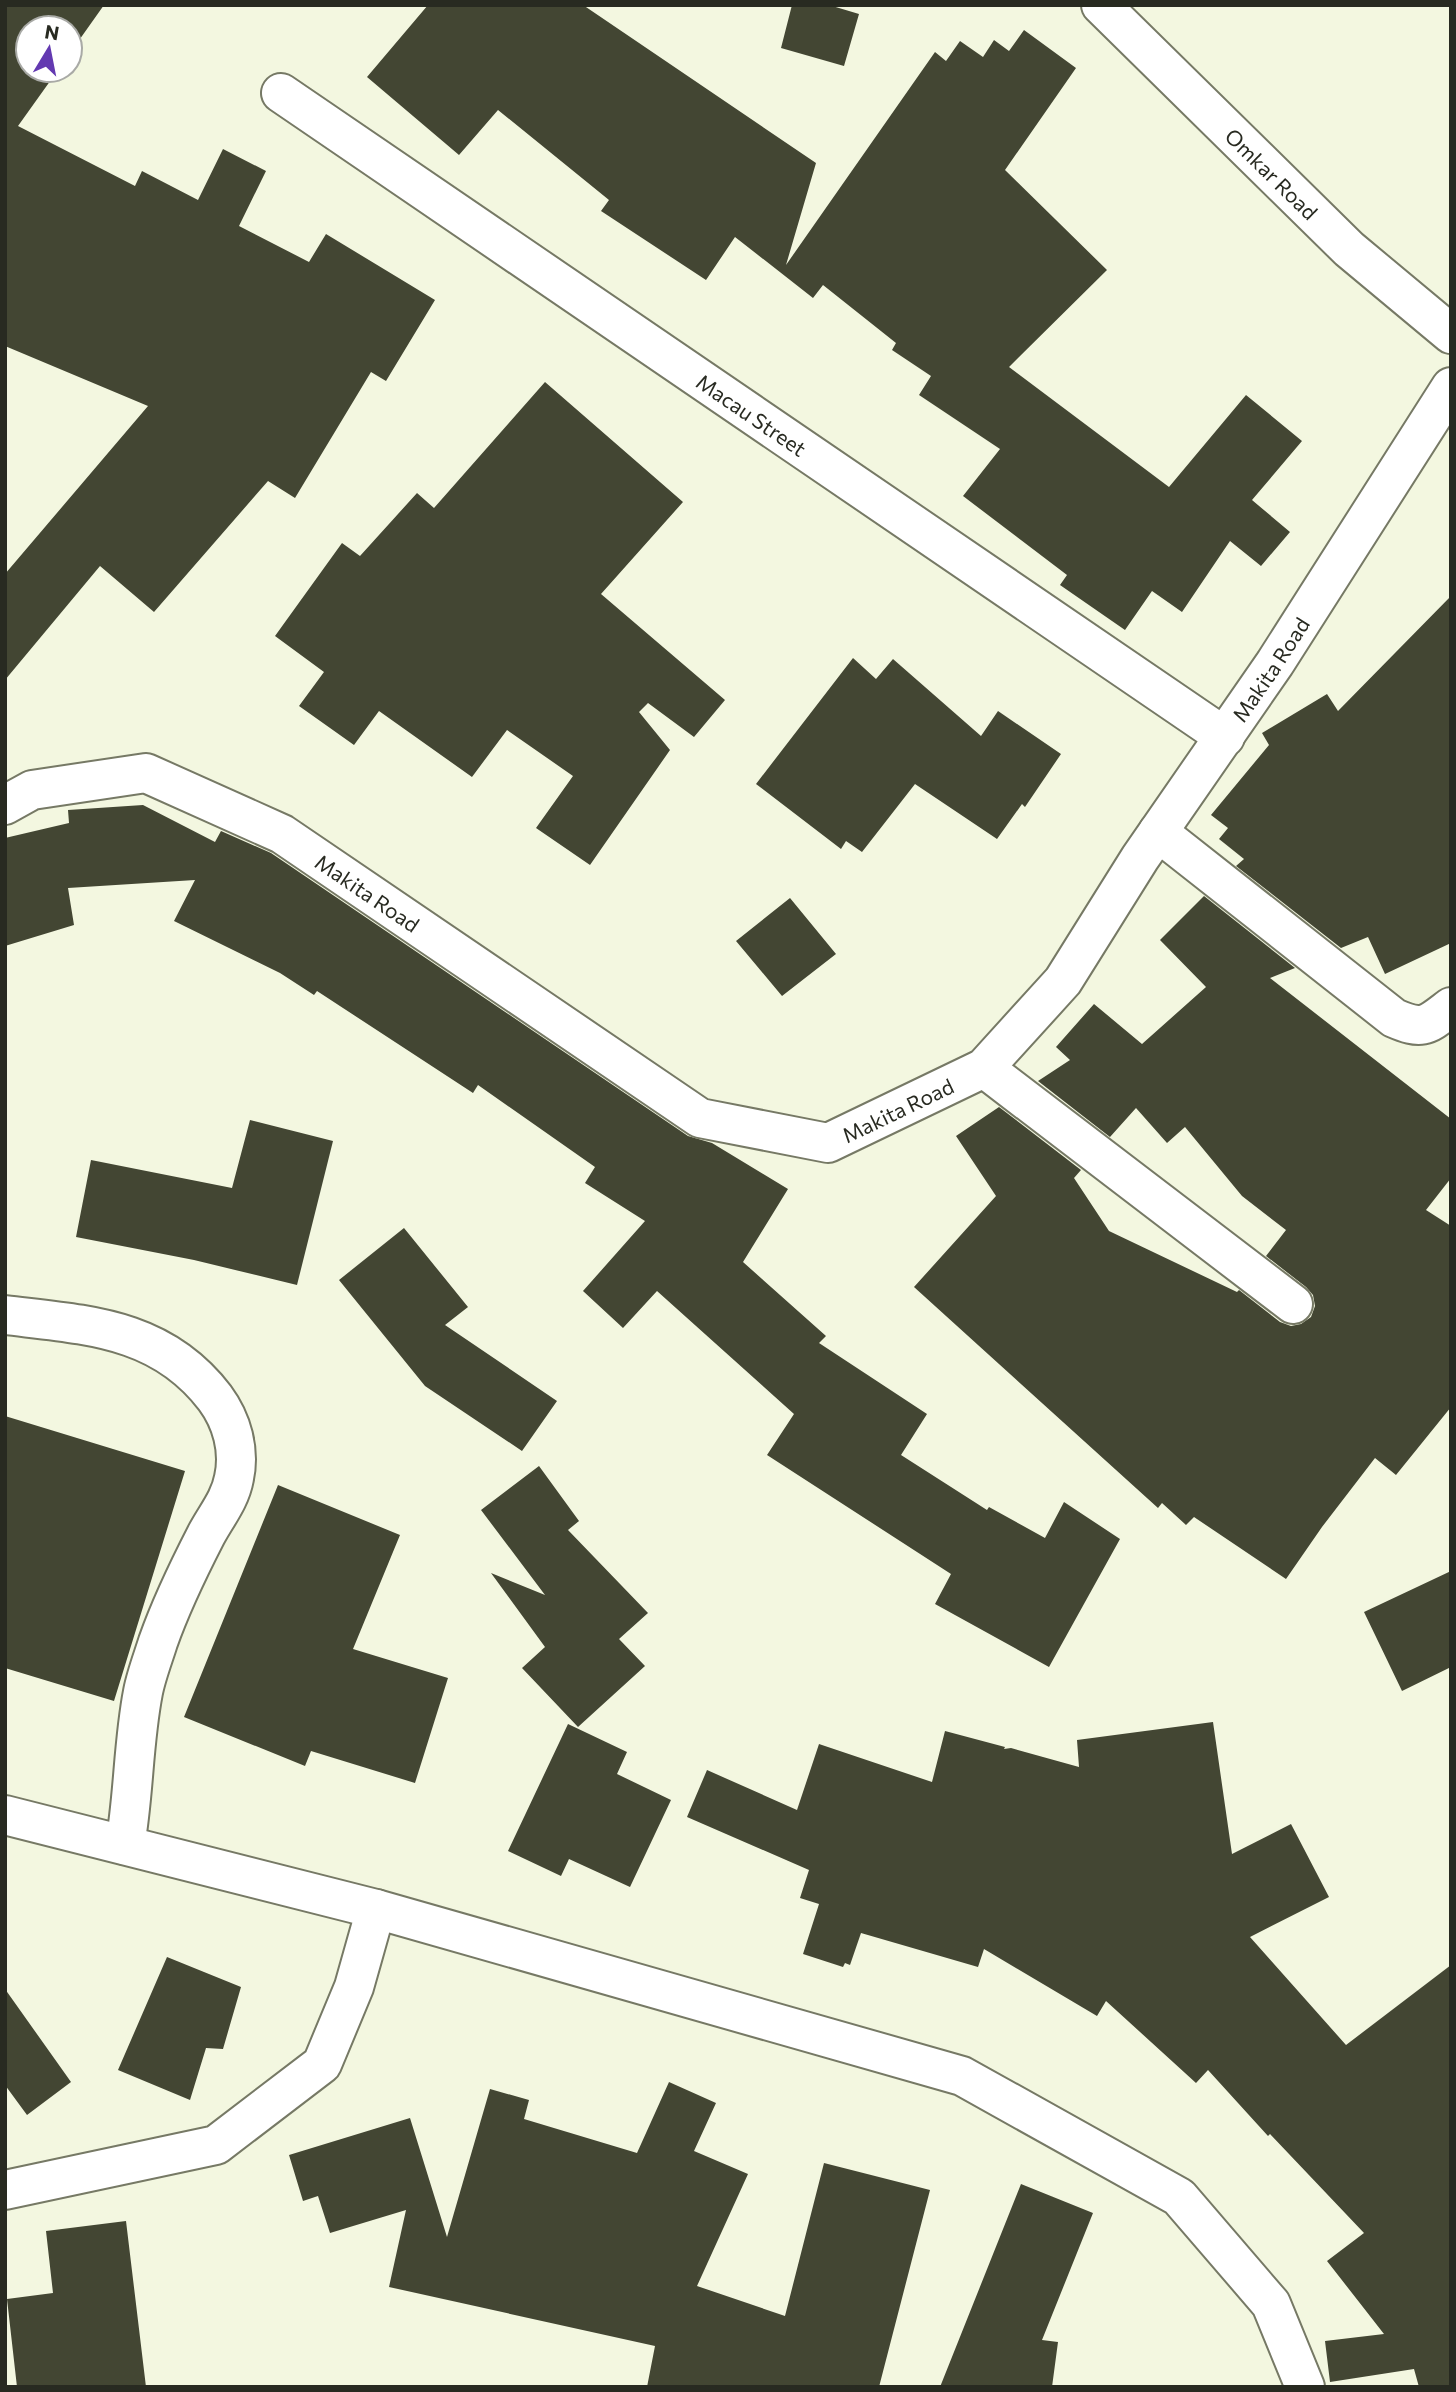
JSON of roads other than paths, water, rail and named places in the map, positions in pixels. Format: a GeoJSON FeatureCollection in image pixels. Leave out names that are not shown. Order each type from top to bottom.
{"type":"FeatureCollection","features":[{"type":"Feature","properties":{"kind":"street","name":"Omkar Road"},"geometry":{"type":"LineString","coordinates":[[1101,5],[1349,249],[1451,334]]}},
{"type":"Feature","properties":{"kind":"street","name":"Macau Street"},"geometry":{"type":"LineString","coordinates":[[281,93],[1225,737]]}},
{"type":"Feature","properties":{"kind":"street","name":"Makita Road"},"geometry":{"type":"LineString","coordinates":[[5,805],[32,790],[146,773],[282,834],[700,1118],[828,1143],[984,1068],[1063,981],[1158,832],[1275,663],[1451,387]]}},
{"type":"Feature","properties":{"kind":"street"},"geometry":{"type":"LineString","coordinates":[[1158,832],[1394,1018],[1410,1025],[1427,1025],[1451,1007]]}},
{"type":"Feature","properties":{"kind":"street"},"geometry":{"type":"LineString","coordinates":[[984,1068],[1293,1304]]}},
{"type":"Feature","properties":{"kind":"street"},"geometry":{"type":"LineString","coordinates":[[5,1315],[115,1330],[147,1342],[177,1359],[201,1380],[220,1406],[232,1429],[237,1455],[227,1502],[213,1522],[177,1592],[143,1691],[132,1807],[125,1846]]}},
{"type":"Feature","properties":{"kind":"street"},"geometry":{"type":"LineString","coordinates":[[5,1815],[376,1909],[962,2076],[1179,2197],[1271,2304],[1305,2387]]}},
{"type":"Feature","properties":{"kind":"street"},"geometry":{"type":"LineString","coordinates":[[5,2190],[216,2145],[322,2063],[354,1987],[376,1909]]}}]}
